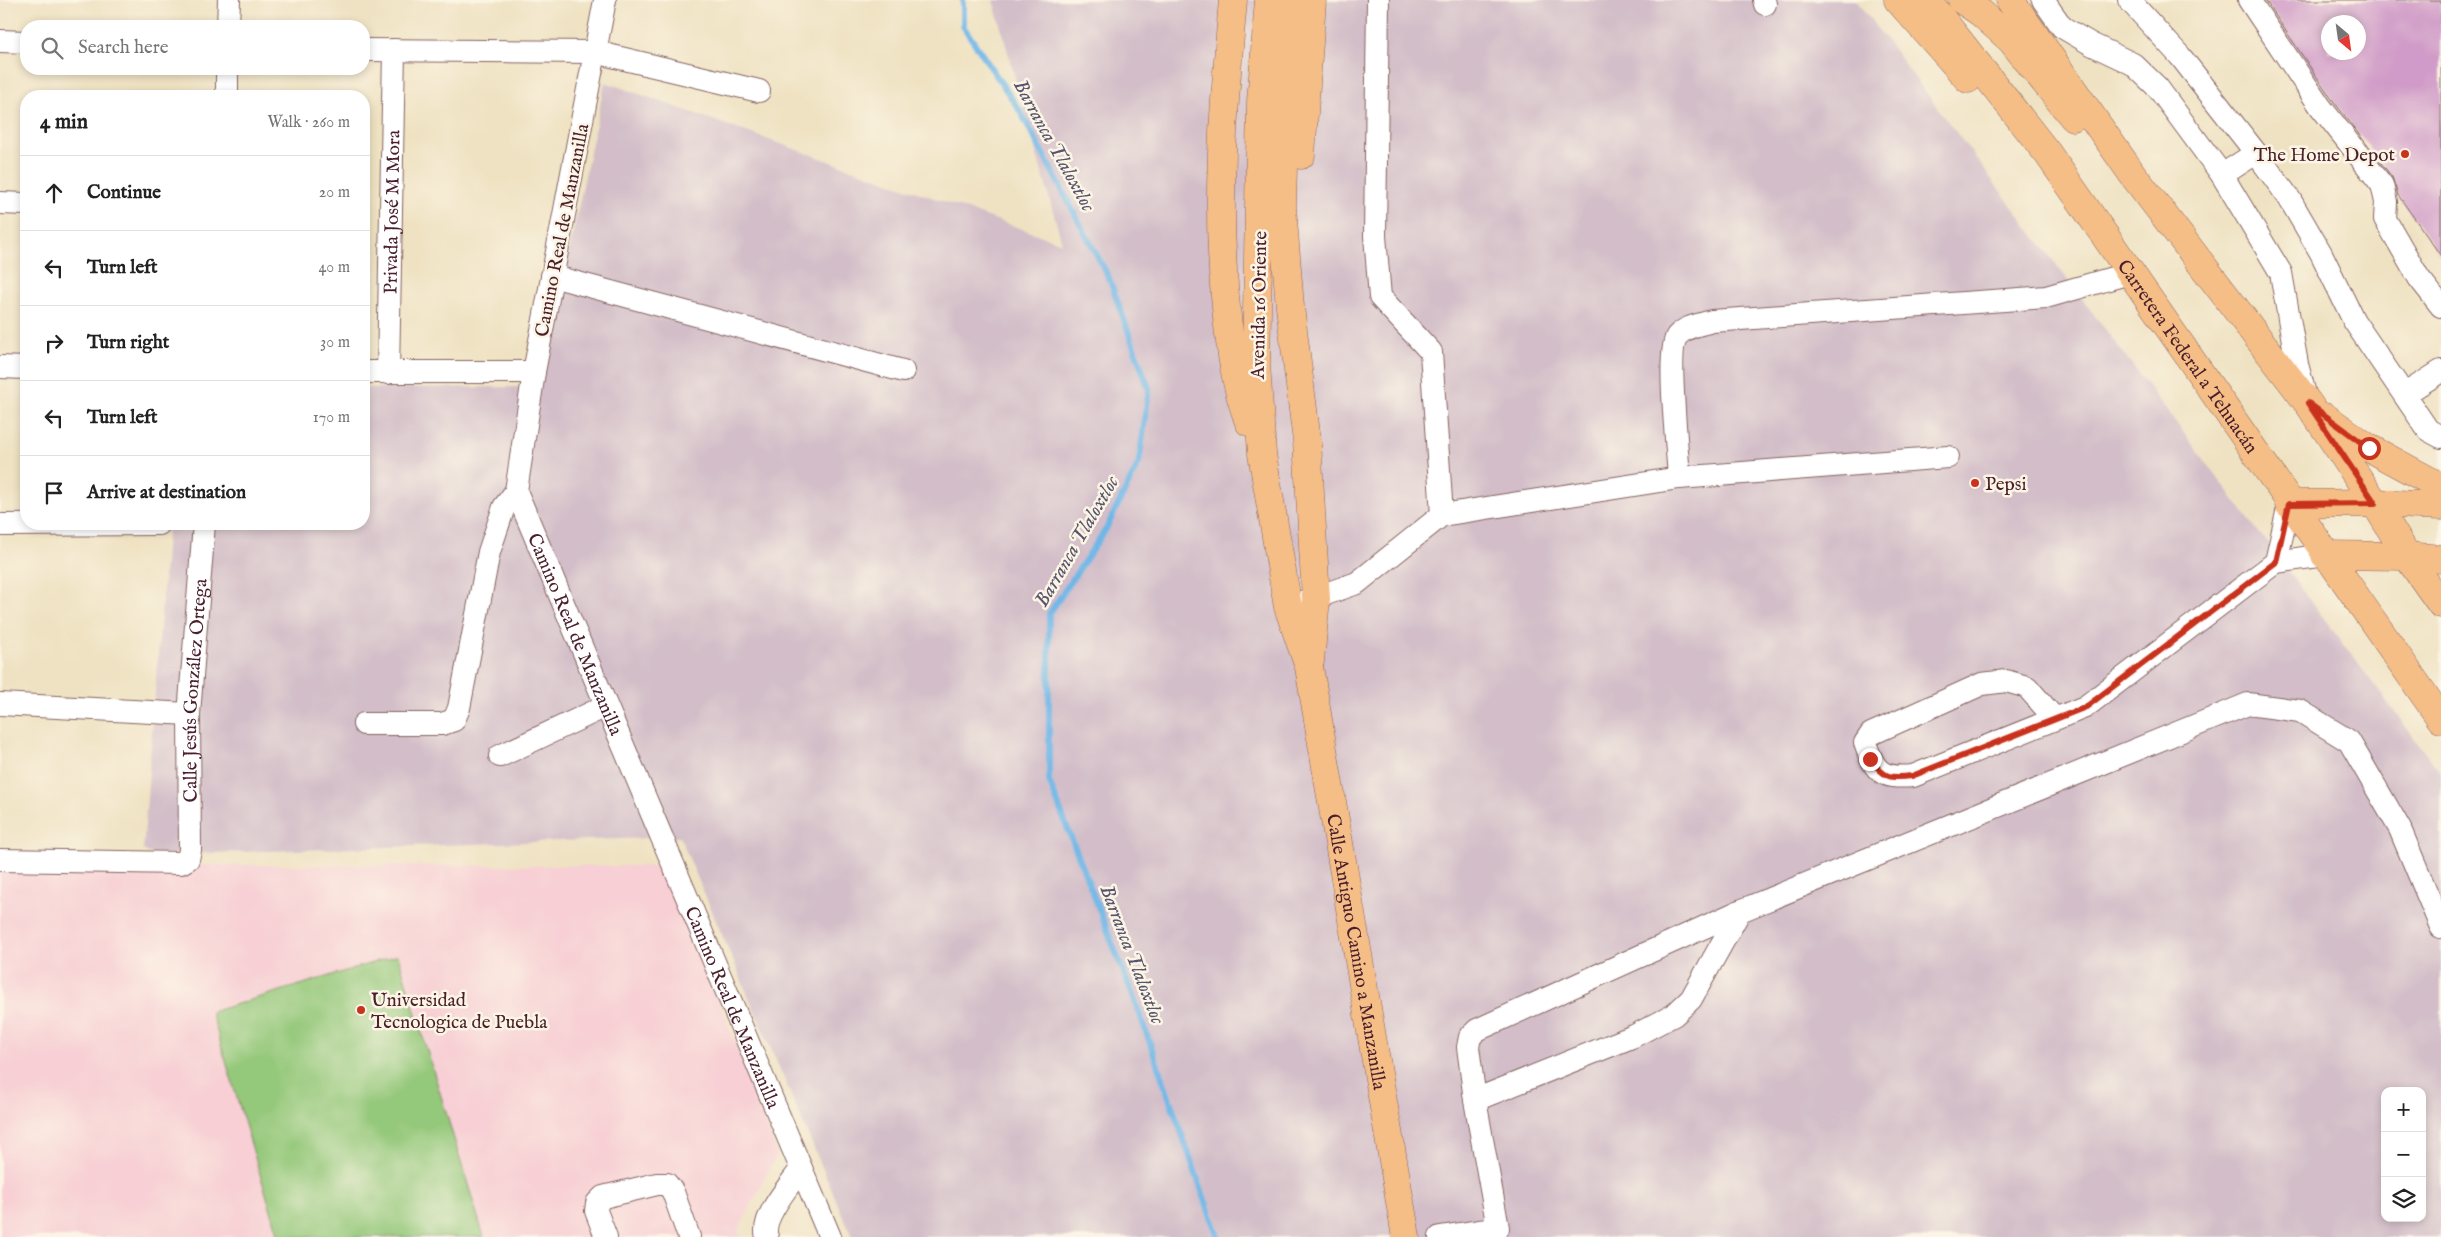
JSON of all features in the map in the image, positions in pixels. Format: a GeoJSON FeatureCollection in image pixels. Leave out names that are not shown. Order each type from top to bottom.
{"type":"FeatureCollection","features":[{"type":"Feature","properties":{"kind":"main road"},"geometry":{"type":"LineString","coordinates":[[1233,0],[1221,149],[1220,256],[1230,346],[1238,386],[1248,420],[1262,454]]}},
{"type":"Feature","properties":{"kind":"main road"},"geometry":{"type":"LineString","coordinates":[[1244,0],[1238,70],[1242,122],[1248,140],[1260,162],[1270,198],[1283,220]]}},
{"type":"Feature","properties":{"kind":"main road","name":"Avenida 16 Oriente"},"geometry":{"type":"LineString","coordinates":[[1269,0],[1261,102],[1256,364],[1262,454],[1288,607]]}},
{"type":"Feature","properties":{"kind":"main road","name":"Avenida 16 Oriente"},"geometry":{"type":"LineString","coordinates":[[1292,0],[1285,80],[1283,220],[1290,307],[1307,441],[1316,599]]}},
{"type":"Feature","properties":{"kind":"main road"},"geometry":{"type":"LineString","coordinates":[[1283,220],[1300,163],[1312,0]]}},
{"type":"Feature","properties":{"kind":"main road"},"geometry":{"type":"LineString","coordinates":[[1898,0],[1988,100],[2004,112],[2022,121]]}},
{"type":"Feature","properties":{"kind":"main road","name":"Carretera Federal a Tehuacán"},"geometry":{"type":"LineString","coordinates":[[1927,0],[2048,154],[2289,504],[2441,719]]}},
{"type":"Feature","properties":{"kind":"main road"},"geometry":{"type":"LineString","coordinates":[[1962,0],[1981,13],[2011,40],[2076,120],[2104,150],[2133,175]]}},
{"type":"Feature","properties":{"kind":"main road"},"geometry":{"type":"LineString","coordinates":[[2010,0],[2133,175],[2308,403],[2375,503],[2407,556],[2441,604]]}},
{"type":"Feature","properties":{"kind":"main road"},"geometry":{"type":"LineString","coordinates":[[2308,403],[2369,448],[2441,487]]}},
{"type":"Feature","properties":{"kind":"main road"},"geometry":{"type":"LineString","coordinates":[[2289,504],[2375,503],[2441,506]]}},
{"type":"Feature","properties":{"kind":"main road"},"geometry":{"type":"LineString","coordinates":[[2325,555],[2407,556],[2441,559]]}},
{"type":"Feature","properties":{"kind":"main road","name":"Calle Antiguo Camino a Manzanilla"},"geometry":{"type":"LineString","coordinates":[[1309,667],[1316,599]]}},
{"type":"Feature","properties":{"kind":"main road","name":"Calle Antiguo Camino a Manzanilla"},"geometry":{"type":"LineString","coordinates":[[1288,607],[1309,667],[1406,1237]]}},
{"type":"Feature","properties":{"kind":"street"},"geometry":{"type":"LineString","coordinates":[[228,20],[229,0]]}},
{"type":"Feature","properties":{"kind":"street","name":"Camino Real de Manzanilla"},"geometry":{"type":"LineString","coordinates":[[605,0],[534,372],[516,491],[830,1237]]}},
{"type":"Feature","properties":{"kind":"street"},"geometry":{"type":"LineString","coordinates":[[1378,0],[1374,236],[1380,297],[1431,352],[1442,514]]}},
{"type":"Feature","properties":{"kind":"street"},"geometry":{"type":"LineString","coordinates":[[2042,0],[2062,27],[2091,44],[2133,64],[2158,88],[2222,175],[2281,273],[2297,364],[2308,403]]}},
{"type":"Feature","properties":{"kind":"street"},"geometry":{"type":"LineString","coordinates":[[2129,0],[2180,56],[2289,198],[2321,253],[2354,321],[2428,430],[2441,437]]}},
{"type":"Feature","properties":{"kind":"street"},"geometry":{"type":"LineString","coordinates":[[2249,0],[2320,106],[2382,185],[2386,202],[2385,219],[2419,278],[2441,306]]}},
{"type":"Feature","properties":{"kind":"street"},"geometry":{"type":"LineString","coordinates":[[0,41],[20,42]]}},
{"type":"Feature","properties":{"kind":"street"},"geometry":{"type":"LineString","coordinates":[[370,50],[595,52],[759,91]]}},
{"type":"Feature","properties":{"kind":"street","name":"Privada José M Mora"},"geometry":{"type":"LineString","coordinates":[[388,372],[394,50]]}},
{"type":"Feature","properties":{"kind":"street"},"geometry":{"type":"LineString","coordinates":[[227,75],[227,90]]}},
{"type":"Feature","properties":{"kind":"street"},"geometry":{"type":"LineString","coordinates":[[2222,175],[2256,153]]}},
{"type":"Feature","properties":{"kind":"street"},"geometry":{"type":"LineString","coordinates":[[0,203],[20,204]]}},
{"type":"Feature","properties":{"kind":"street"},"geometry":{"type":"LineString","coordinates":[[1679,478],[1672,359],[1676,338],[1686,328],[1712,321],[2046,297],[2130,273]]}},
{"type":"Feature","properties":{"kind":"street"},"geometry":{"type":"LineString","coordinates":[[552,276],[903,372]]}},
{"type":"Feature","properties":{"kind":"street"},"geometry":{"type":"LineString","coordinates":[[0,367],[20,368]]}},
{"type":"Feature","properties":{"kind":"street"},"geometry":{"type":"LineString","coordinates":[[2405,394],[2441,371]]}},
{"type":"Feature","properties":{"kind":"street"},"geometry":{"type":"LineString","coordinates":[[370,372],[534,372]]}},
{"type":"Feature","properties":{"kind":"street"},"geometry":{"type":"LineString","coordinates":[[1288,607],[1316,599],[1357,583],[1442,514],[1679,478],[1948,457]]}},
{"type":"Feature","properties":{"kind":"street"},"geometry":{"type":"LineString","coordinates":[[364,724],[442,724],[454,720],[459,708],[488,552],[504,507],[516,491]]}},
{"type":"Feature","properties":{"kind":"street"},"geometry":{"type":"LineString","coordinates":[[2276,562],[2289,504]]}},
{"type":"Feature","properties":{"kind":"street"},"geometry":{"type":"LineString","coordinates":[[0,525],[20,525]]}},
{"type":"Feature","properties":{"kind":"street","name":"Calle Jesús González Ortega"},"geometry":{"type":"LineString","coordinates":[[0,860],[181,863],[188,859],[190,850],[189,714],[204,530]]}},
{"type":"Feature","properties":{"kind":"street"},"geometry":{"type":"LineString","coordinates":[[2055,719],[2027,687],[2006,681],[1982,684],[1871,734],[1865,743],[1870,759],[1881,774],[1894,778],[1912,776],[2086,707],[2276,562],[2325,555]]}},
{"type":"Feature","properties":{"kind":"street"},"geometry":{"type":"LineString","coordinates":[[0,704],[189,714]]}},
{"type":"Feature","properties":{"kind":"street"},"geometry":{"type":"LineString","coordinates":[[1440,1237],[1499,1233],[1475,1100],[1468,1047],[1470,1037],[1477,1030],[1740,911],[2248,704],[2300,711],[2349,742],[2400,829],[2441,927]]}},
{"type":"Feature","properties":{"kind":"street"},"geometry":{"type":"LineString","coordinates":[[500,756],[606,706]]}},
{"type":"Feature","properties":{"kind":"street"},"geometry":{"type":"LineString","coordinates":[[1475,1100],[1634,1036],[1674,1015],[1691,999],[1740,911]]}},
{"type":"Feature","properties":{"kind":"street"},"geometry":{"type":"LineString","coordinates":[[767,1237],[765,1232],[770,1213],[801,1169]]}},
{"type":"Feature","properties":{"kind":"street"},"geometry":{"type":"LineString","coordinates":[[606,1237],[596,1212],[597,1203],[603,1198],[657,1184],[667,1184],[673,1192],[689,1237]]}},
{"type":"Feature","properties":{"kind":"shaded area"},"geometry":{"type":"Polygon","coordinates":[[[993,0],[1856,0],[2441,773],[2441,1237],[852,1237],[680,837],[153,855],[143,850],[168,530],[370,530],[370,388],[540,387],[605,82],[1062,243],[993,0]]]}},
{"type":"Feature","properties":{"kind":"shaded area","name":"Universidad Tecnologica de Puebla"},"geometry":{"type":"Polygon","coordinates":[[[0,862],[223,865],[668,866],[777,1154],[738,1232],[742,1237],[0,1237],[0,862]]]}},
{"type":"Feature","properties":{"kind":"green space"},"geometry":{"type":"Polygon","coordinates":[[[398,955],[484,1237],[279,1237],[211,1012],[398,955]]]}},
{"type":"Feature","properties":{"kind":"building","name":"The Home Depot"},"geometry":{"type":"Polygon","coordinates":[[[2265,0],[2441,0],[2441,256],[2398,195],[2392,177],[2331,98],[2265,0]]]}},
{"type":"Feature","properties":{"kind":"waterway","name":"Barranca Tlaloxtloc"},"geometry":{"type":"LineString","coordinates":[[963,0],[963,26],[1020,111],[1109,278],[1149,389],[1139,463],[1106,529],[1049,614],[1049,781],[1138,1009],[1218,1237]]}},
{"type":"Feature","properties":{"kind":"place","name":"The Home Depot"},"geometry":{"type":"Point","coordinates":[2405,154]}},
{"type":"Feature","properties":{"kind":"place","name":"Pepsi"},"geometry":{"type":"Point","coordinates":[1975,483]}},
{"type":"Feature","properties":{"kind":"place","name":"Universidad Tecnologica de Puebla"},"geometry":{"type":"Point","coordinates":[361,1010]}},
{"type":"Feature","properties":{"kind":"route"},"geometry":{"type":"LineString","coordinates":[[1870,759],[1881,774],[1894,778],[1912,776],[2086,707],[2276,562],[2289,504],[2375,503],[2308,403],[2338,427],[2369,448]]}}]}
